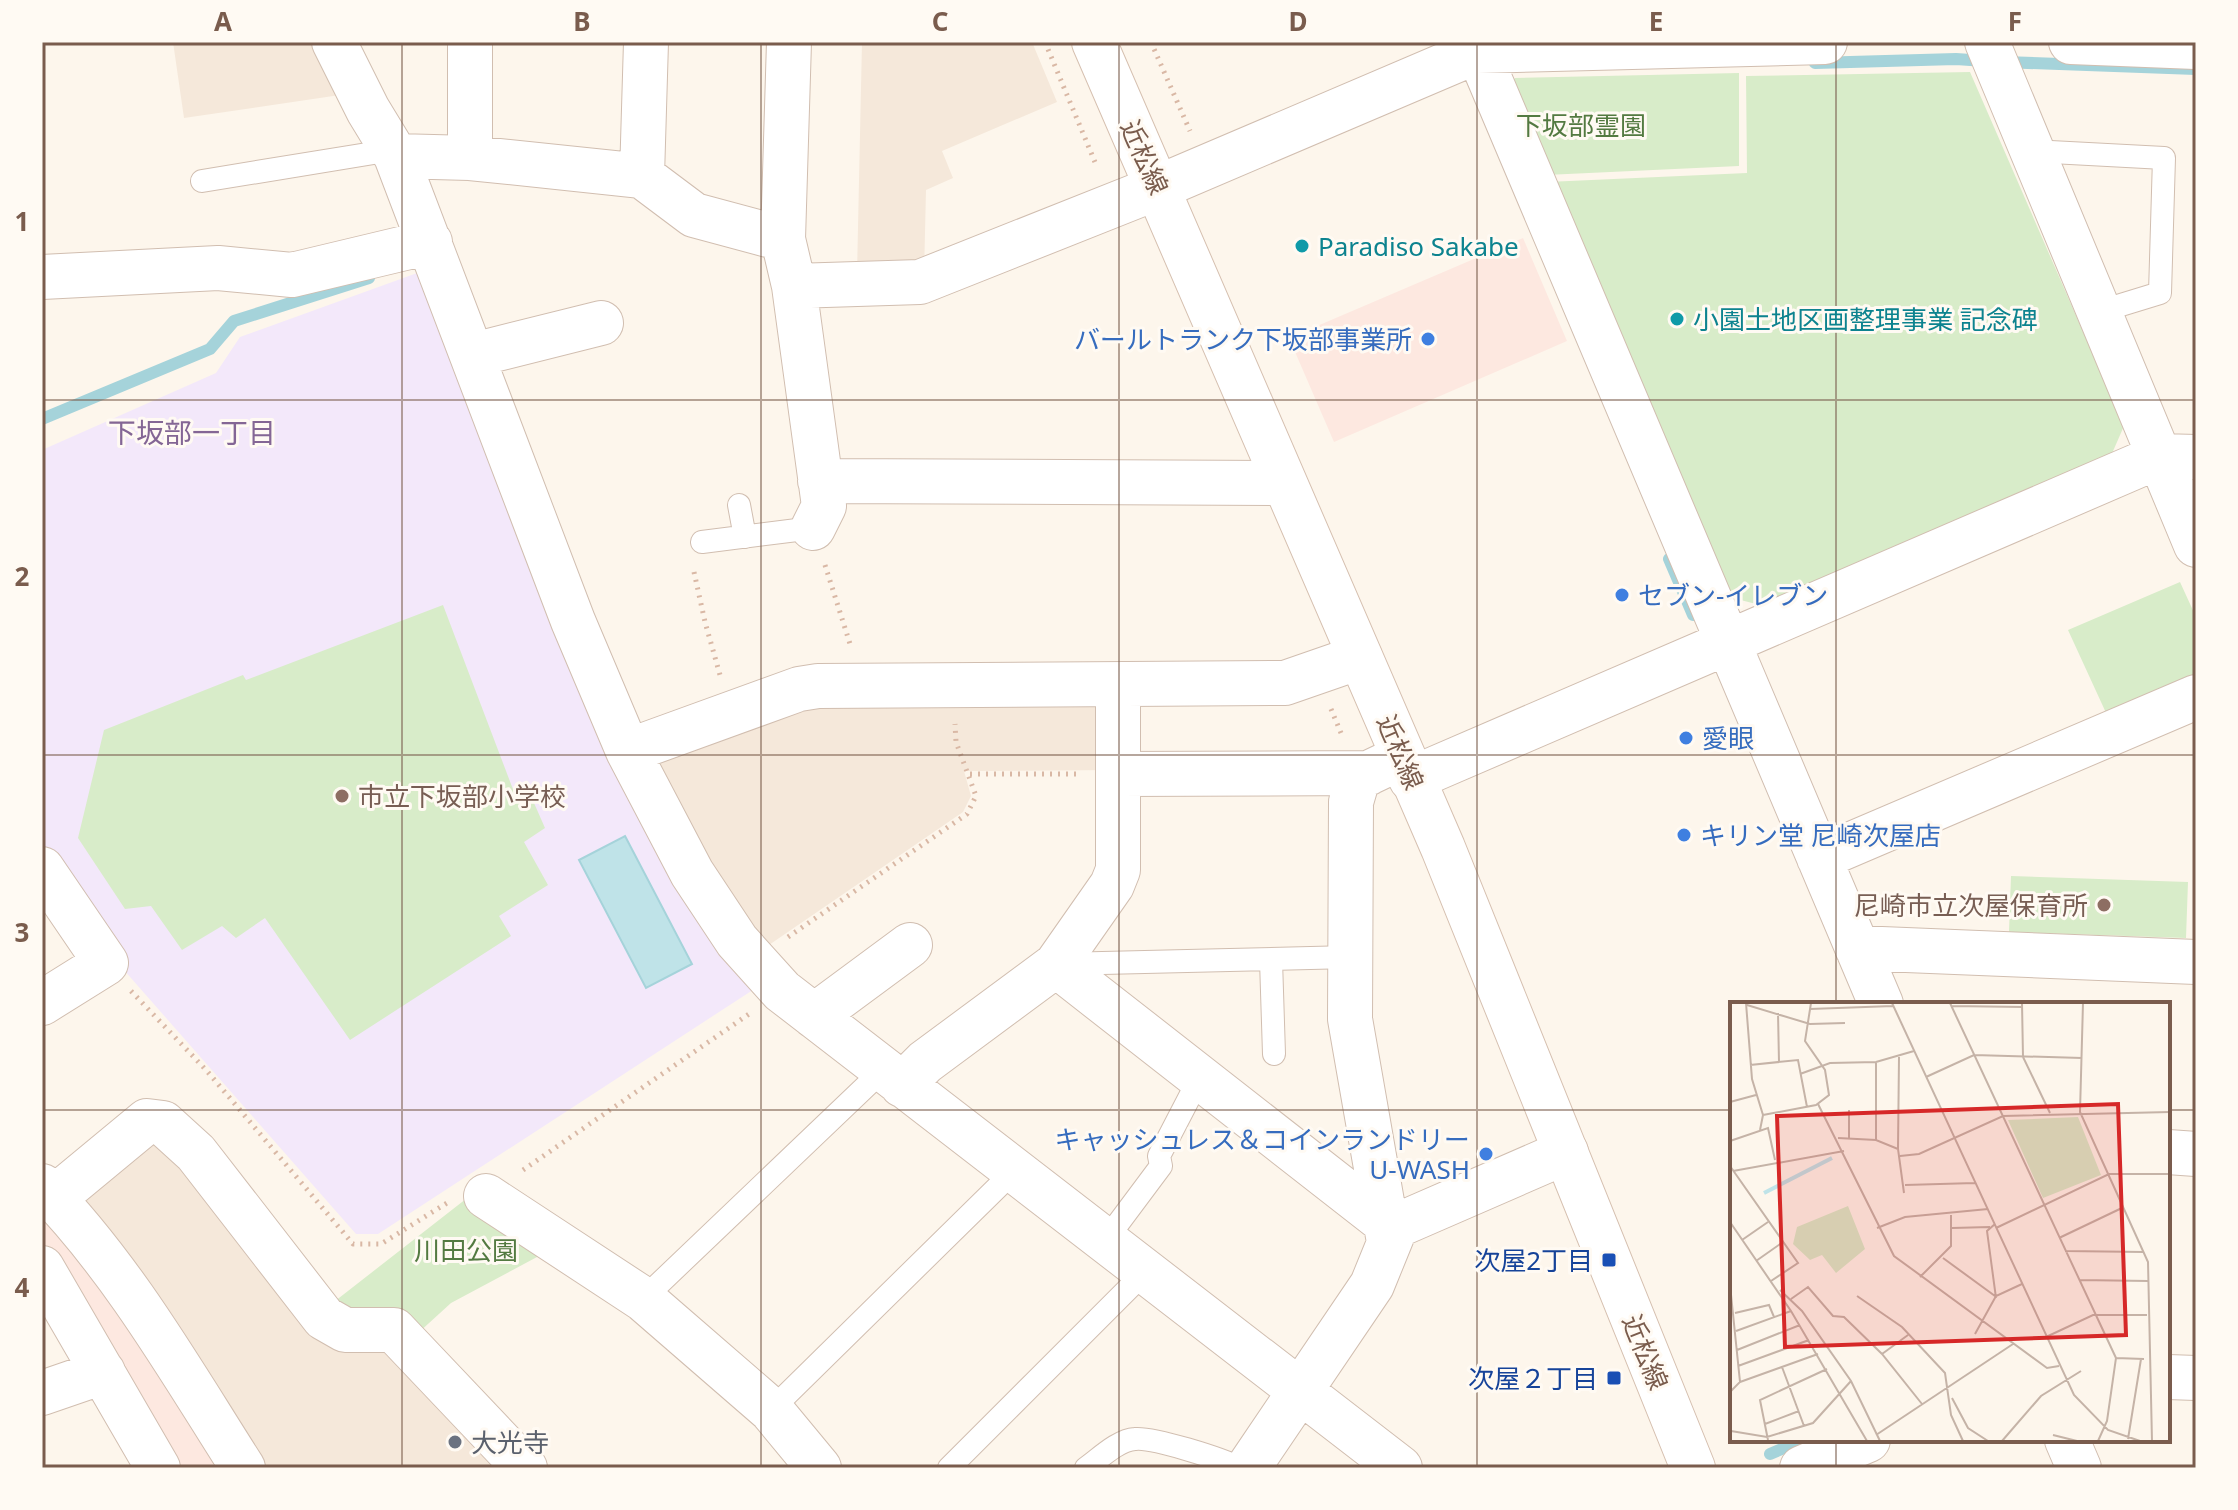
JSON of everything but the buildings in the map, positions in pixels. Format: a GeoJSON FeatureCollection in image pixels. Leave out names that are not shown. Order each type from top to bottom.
{"type":"FeatureCollection","features":[{"type":"Feature","properties":{"kind":"street"},"geometry":{"type":"LineString","coordinates":[[334,42],[387,153],[418,245],[473,355],[573,621],[628,751],[692,873],[737,941],[784,989],[892,1077],[1400,1468]]}},
{"type":"Feature","properties":{"kind":"street"},"geometry":{"type":"LineString","coordinates":[[470,42],[470,158]]}},
{"type":"Feature","properties":{"kind":"street"},"geometry":{"type":"LineString","coordinates":[[642,176],[646,42]]}},
{"type":"Feature","properties":{"kind":"street"},"geometry":{"type":"LineString","coordinates":[[789,42],[783,239],[794,286],[824,506],[813,528]]}},
{"type":"Feature","properties":{"kind":"street","name":"近松線"},"geometry":{"type":"LineString","coordinates":[[1094,42],[1360,657],[1394,770],[1443,848],[1693,1468]]}},
{"type":"Feature","properties":{"kind":"street"},"geometry":{"type":"LineString","coordinates":[[794,286],[920,282],[1159,187],[1476,47],[1825,42]]}},
{"type":"Feature","properties":{"kind":"street"},"geometry":{"type":"LineString","coordinates":[[1987,42],[2098,312],[2178,456],[2196,545]]}},
{"type":"Feature","properties":{"kind":"street"},"geometry":{"type":"LineString","coordinates":[[2071,42],[2196,47]]}},
{"type":"Feature","properties":{"kind":"street"},"geometry":{"type":"LineString","coordinates":[[1476,47],[1880,1002]]}},
{"type":"Feature","properties":{"kind":"street"},"geometry":{"type":"LineString","coordinates":[[387,153],[470,158],[642,176],[694,215],[783,239]]}},
{"type":"Feature","properties":{"kind":"street"},"geometry":{"type":"LineString","coordinates":[[42,277],[218,268],[292,275],[418,245]]}},
{"type":"Feature","properties":{"kind":"street"},"geometry":{"type":"LineString","coordinates":[[473,355],[601,323]]}},
{"type":"Feature","properties":{"kind":"street"},"geometry":{"type":"LineString","coordinates":[[1248,1468],[1372,1285],[1387,1232],[1350,1019],[1351,802],[1358,778],[1394,770],[1728,641],[2178,456]]}},
{"type":"Feature","properties":{"kind":"street"},"geometry":{"type":"LineString","coordinates":[[820,481],[1284,483]]}},
{"type":"Feature","properties":{"kind":"street"},"geometry":{"type":"LineString","coordinates":[[628,751],[799,689],[1285,683],[1360,657]]}},
{"type":"Feature","properties":{"kind":"street"},"geometry":{"type":"LineString","coordinates":[[892,1077],[925,1062],[1056,965],[1112,885],[1118,870],[1118,685]]}},
{"type":"Feature","properties":{"kind":"street"},"geometry":{"type":"LineString","coordinates":[[1819,858],[2196,697]]}},
{"type":"Feature","properties":{"kind":"street"},"geometry":{"type":"LineString","coordinates":[[1118,774],[1394,770]]}},
{"type":"Feature","properties":{"kind":"street"},"geometry":{"type":"LineString","coordinates":[[42,869],[106,963],[42,1003]]}},
{"type":"Feature","properties":{"kind":"street"},"geometry":{"type":"LineString","coordinates":[[784,989],[910,945]]}},
{"type":"Feature","properties":{"kind":"street"},"geometry":{"type":"LineString","coordinates":[[1857,948],[2196,962]]}},
{"type":"Feature","properties":{"kind":"street"},"geometry":{"type":"LineString","coordinates":[[1056,965],[1200,1077],[1387,1232]]}},
{"type":"Feature","properties":{"kind":"street"},"geometry":{"type":"LineString","coordinates":[[243,1468],[123,1282],[48,1192],[147,1121],[163,1123],[196,1153],[324,1318],[345,1330],[394,1330],[475,1433],[525,1468]]}},
{"type":"Feature","properties":{"kind":"street"},"geometry":{"type":"LineString","coordinates":[[1387,1232],[1566,1152]]}},
{"type":"Feature","properties":{"kind":"street"},"geometry":{"type":"LineString","coordinates":[[2170,1152],[2196,1154]]}},
{"type":"Feature","properties":{"kind":"street"},"geometry":{"type":"LineString","coordinates":[[486,1196],[643,1299],[771,1410],[809,1465]]}},
{"type":"Feature","properties":{"kind":"street"},"geometry":{"type":"LineString","coordinates":[[44,1276],[158,1468]]}},
{"type":"Feature","properties":{"kind":"street"},"geometry":{"type":"LineString","coordinates":[[42,1393],[103,1372]]}},
{"type":"Feature","properties":{"kind":"street"},"geometry":{"type":"LineString","coordinates":[[2170,1377],[2196,1378]]}},
{"type":"Feature","properties":{"kind":"street"},"geometry":{"type":"LineString","coordinates":[[1802,1468],[1863,1442]]}},
{"type":"Feature","properties":{"kind":"street"},"geometry":{"type":"LineString","coordinates":[[2068,1442],[2079,1468]]}},
{"type":"Feature","properties":{"kind":"lane"},"geometry":{"type":"LineString","coordinates":[[2031,151],[2164,158],[2160,293],[2098,312]]}},
{"type":"Feature","properties":{"kind":"lane"},"geometry":{"type":"LineString","coordinates":[[202,181],[387,153]]}},
{"type":"Feature","properties":{"kind":"lane"},"geometry":{"type":"LineString","coordinates":[[739,505],[745,537]]}},
{"type":"Feature","properties":{"kind":"lane"},"geometry":{"type":"LineString","coordinates":[[702,542],[813,528]]}},
{"type":"Feature","properties":{"kind":"lane"},"geometry":{"type":"LineString","coordinates":[[1056,965],[1351,957]]}},
{"type":"Feature","properties":{"kind":"lane"},"geometry":{"type":"LineString","coordinates":[[1271,960],[1274,1054]]}},
{"type":"Feature","properties":{"kind":"lane"},"geometry":{"type":"LineString","coordinates":[[643,1299],[892,1077]]}},
{"type":"Feature","properties":{"kind":"lane"},"geometry":{"type":"LineString","coordinates":[[1105,1241],[1161,1166],[1159,1156],[1200,1077]]}},
{"type":"Feature","properties":{"kind":"lane"},"geometry":{"type":"LineString","coordinates":[[771,1410],[1014,1171]]}},
{"type":"Feature","properties":{"kind":"lane"},"geometry":{"type":"LineString","coordinates":[[949,1468],[1145,1272]]}},
{"type":"Feature","properties":{"kind":"lane"},"geometry":{"type":"LineString","coordinates":[[1086,1468],[1121,1444],[1135,1439],[1163,1443],[1239,1468]]}},
{"type":"Feature","properties":{"kind":"path"},"geometry":{"type":"LineString","coordinates":[[1045,42],[1099,172]]}},
{"type":"Feature","properties":{"kind":"path"},"geometry":{"type":"LineString","coordinates":[[1151,42],[1190,133],[1197,139]]}},
{"type":"Feature","properties":{"kind":"path"},"geometry":{"type":"LineString","coordinates":[[813,528],[864,686]]}},
{"type":"Feature","properties":{"kind":"path"},"geometry":{"type":"LineString","coordinates":[[693,567],[731,714]]}},
{"type":"Feature","properties":{"kind":"path"},"geometry":{"type":"LineString","coordinates":[[106,963],[207,1071],[353,1244],[381,1244],[468,1190],[477,1190],[486,1196],[784,989],[967,814],[976,796],[956,742],[955,687]]}},
{"type":"Feature","properties":{"kind":"path"},"geometry":{"type":"LineString","coordinates":[[970,774],[1118,774]]}},
{"type":"Feature","properties":{"kind":"shaded area"},"geometry":{"type":"Polygon","coordinates":[[[173,42],[312,42],[340,95],[184,118],[173,42]]]}},
{"type":"Feature","properties":{"kind":"shaded area"},"geometry":{"type":"Polygon","coordinates":[[[862,42],[1032,42],[1057,102],[942,151],[953,178],[926,190],[924,276],[857,274],[862,42]]]}},
{"type":"Feature","properties":{"kind":"shaded area","name":"バールトランク下坂部事業所"},"geometry":{"type":"Polygon","coordinates":[[[1523,238],[1567,341],[1334,442],[1289,338],[1523,238]]]}},
{"type":"Feature","properties":{"kind":"shaded area","name":"市立下坂部小学校"},"geometry":{"type":"Polygon","coordinates":[[[431,268],[759,986],[378,1234],[356,1234],[116,961],[42,854],[42,450],[216,373],[240,337],[431,268]]]}},
{"type":"Feature","properties":{"kind":"shaded area"},"geometry":{"type":"Polygon","coordinates":[[[1115,689],[1115,770],[964,771],[971,796],[963,812],[766,947],[641,756],[816,691],[1115,689]]]}},
{"type":"Feature","properties":{"kind":"shaded area"},"geometry":{"type":"Polygon","coordinates":[[[147,1121],[324,1318],[394,1330],[525,1468],[243,1468],[66,1211],[147,1121]]]}},
{"type":"Feature","properties":{"kind":"shaded area"},"geometry":{"type":"Polygon","coordinates":[[[42,1188],[243,1468],[166,1468],[42,1248],[42,1188]]]}},
{"type":"Feature","properties":{"kind":"green space"},"geometry":{"type":"Polygon","coordinates":[[[1970,72],[2124,426],[2110,458],[1760,605],[1721,595],[1547,182],[1747,173],[1746,76],[1970,72]]]}},
{"type":"Feature","properties":{"kind":"green space","name":"下坂部霊園"},"geometry":{"type":"Polygon","coordinates":[[[1739,73],[1739,166],[1546,175],[1510,84],[1515,78],[1739,73]]]}},
{"type":"Feature","properties":{"kind":"green space"},"geometry":{"type":"Polygon","coordinates":[[[2180,582],[2196,617],[2196,675],[2107,715],[2068,630],[2180,582]]]}},
{"type":"Feature","properties":{"kind":"green space"},"geometry":{"type":"Polygon","coordinates":[[[443,605],[514,792],[527,787],[545,828],[524,842],[548,885],[499,916],[511,936],[350,1040],[265,918],[236,938],[222,926],[182,950],[151,906],[125,909],[78,838],[104,730],[243,675],[246,680],[443,605]]]}},
{"type":"Feature","properties":{"kind":"green space"},"geometry":{"type":"Polygon","coordinates":[[[2011,876],[2188,882],[2186,938],[2009,932],[2011,876]]]}},
{"type":"Feature","properties":{"kind":"green space","name":"川田公園"},"geometry":{"type":"Polygon","coordinates":[[[471,1195],[552,1249],[451,1303],[417,1334],[330,1305],[471,1195]]]}},
{"type":"Feature","properties":{"kind":"water"},"geometry":{"type":"Polygon","coordinates":[[[625,836],[692,964],[646,988],[579,860],[625,836]]]}},
{"type":"Feature","properties":{"kind":"waterway"},"geometry":{"type":"LineString","coordinates":[[1815,63],[1985,61]]}},
{"type":"Feature","properties":{"kind":"waterway"},"geometry":{"type":"LineString","coordinates":[[2003,62],[2196,69]]}},
{"type":"Feature","properties":{"kind":"waterway"},"geometry":{"type":"LineString","coordinates":[[42,419],[210,349],[234,321],[369,278]]}},
{"type":"Feature","properties":{"kind":"waterway"},"geometry":{"type":"LineString","coordinates":[[1669,559],[1693,615]]}},
{"type":"Feature","properties":{"kind":"waterway"},"geometry":{"type":"LineString","coordinates":[[1770,1454],[1798,1442]]}},
{"type":"Feature","properties":{"kind":"place","name":"Paradiso Sakabe"},"geometry":{"type":"Point","coordinates":[1302,246]}},
{"type":"Feature","properties":{"kind":"place","name":"小園土地区画整理事業 記念碑"},"geometry":{"type":"Point","coordinates":[1677,319]}},
{"type":"Feature","properties":{"kind":"place","name":"バールトランク下坂部事業所"},"geometry":{"type":"Point","coordinates":[1428,339]}},
{"type":"Feature","properties":{"kind":"place","name":"セブン-イレブン"},"geometry":{"type":"Point","coordinates":[1622,595]}},
{"type":"Feature","properties":{"kind":"place","name":"愛眼"},"geometry":{"type":"Point","coordinates":[1686,738]}},
{"type":"Feature","properties":{"kind":"place","name":"市立下坂部小学校"},"geometry":{"type":"Point","coordinates":[342,796]}},
{"type":"Feature","properties":{"kind":"place","name":"キリン堂 尼崎次屋店"},"geometry":{"type":"Point","coordinates":[1684,835]}},
{"type":"Feature","properties":{"kind":"place","name":"尼崎市立次屋保育所"},"geometry":{"type":"Point","coordinates":[2104,905]}},
{"type":"Feature","properties":{"kind":"place","name":"キャッシュレス＆コインランドリー U-WASH"},"geometry":{"type":"Point","coordinates":[1486,1154]}},
{"type":"Feature","properties":{"kind":"place","name":"次屋2丁目"},"geometry":{"type":"Point","coordinates":[1609,1260]}},
{"type":"Feature","properties":{"kind":"place","name":"次屋２丁目"},"geometry":{"type":"Point","coordinates":[1614,1378]}},
{"type":"Feature","properties":{"kind":"place","name":"大光寺"},"geometry":{"type":"Point","coordinates":[455,1442]}},
{"type":"Feature","properties":{"kind":"district","name":"下坂部一丁目"},"geometry":{"type":"Point","coordinates":[192,432]}}]}
